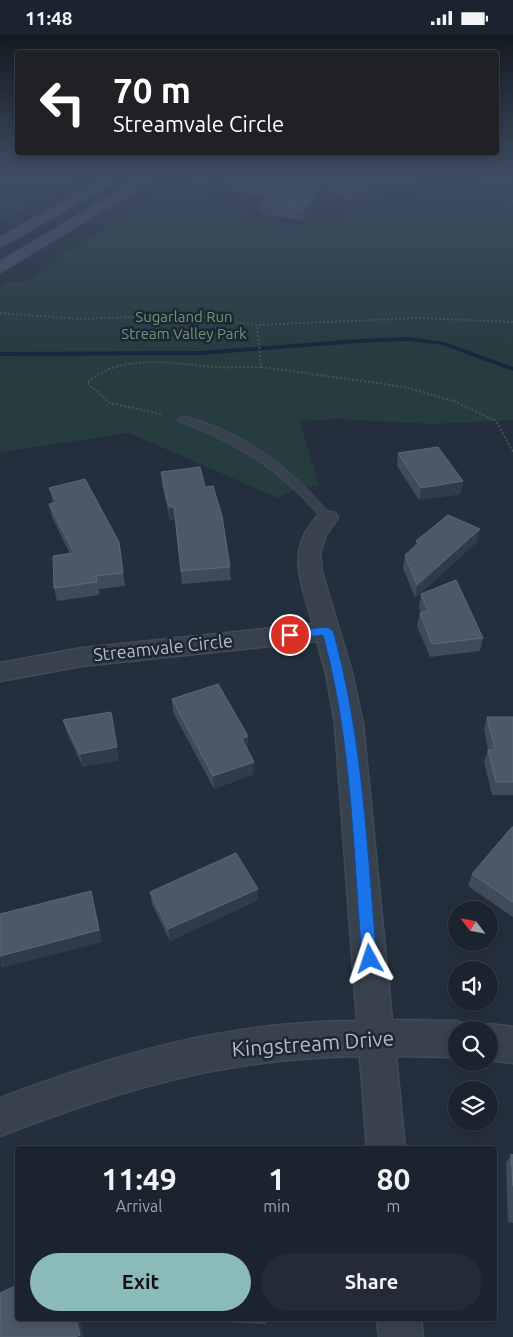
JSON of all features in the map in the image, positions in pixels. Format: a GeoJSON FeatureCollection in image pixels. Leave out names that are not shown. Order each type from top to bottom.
{"type":"FeatureCollection","features":[{"type":"Feature","properties":{"kind":"main road"},"geometry":{"type":"LineString","coordinates":[[0,243],[11,237]]}},
{"type":"Feature","properties":{"kind":"main road"},"geometry":{"type":"LineString","coordinates":[[0,268],[52,237]]}},
{"type":"Feature","properties":{"kind":"street"},"geometry":{"type":"LineString","coordinates":[[327,518],[315,534],[310,553],[310,572],[339,673],[349,724],[386,1146]]}},
{"type":"Feature","properties":{"kind":"street","name":"Streamvale Circle"},"geometry":{"type":"LineString","coordinates":[[0,672],[82,657],[327,631]]}},
{"type":"Feature","properties":{"kind":"street","name":"Kingstream Drive"},"geometry":{"type":"LineString","coordinates":[[0,1117],[75,1087],[184,1057],[268,1043],[377,1037],[448,1039]]}},
{"type":"Feature","properties":{"kind":"street"},"geometry":{"type":"LineString","coordinates":[[498,1043],[513,1045]]}},
{"type":"Feature","properties":{"kind":"street"},"geometry":{"type":"LineString","coordinates":[[400,1321],[401,1337]]}},
{"type":"Feature","properties":{"kind":"lane"},"geometry":{"type":"LineString","coordinates":[[183,419],[222,433],[258,455],[298,484],[327,518]]}},
{"type":"Feature","properties":{"kind":"path"},"geometry":{"type":"LineString","coordinates":[[0,313],[79,319],[188,315],[258,325],[418,318],[513,323]]}},
{"type":"Feature","properties":{"kind":"path"},"geometry":{"type":"LineString","coordinates":[[258,325],[260,367]]}},
{"type":"Feature","properties":{"kind":"path"},"geometry":{"type":"LineString","coordinates":[[183,419],[110,403],[87,383],[93,374],[108,367],[175,363],[216,367],[260,367],[329,375],[405,387],[454,401],[496,421],[513,452]]}},
{"type":"Feature","properties":{"kind":"green space","name":"Sugarland Run Stream Valley Park"},"geometry":{"type":"Polygon","coordinates":[[[513,237],[513,420],[433,424],[338,419],[300,421],[319,485],[297,489],[278,498],[129,433],[0,452],[0,288],[10,282],[27,282],[60,260],[54,258],[90,238],[513,237]]]}},
{"type":"Feature","properties":{"kind":"building"},"geometry":{"type":"Polygon","coordinates":[[[438,447],[463,481],[421,488],[398,453],[438,447]]]}},
{"type":"Feature","properties":{"kind":"building"},"geometry":{"type":"Polygon","coordinates":[[[200,467],[205,487],[213,486],[222,516],[230,567],[181,571],[174,507],[169,507],[161,472],[200,467]]]}},
{"type":"Feature","properties":{"kind":"building"},"geometry":{"type":"Polygon","coordinates":[[[85,479],[119,542],[123,573],[96,576],[97,582],[54,588],[53,556],[74,553],[49,504],[57,502],[49,488],[85,479]]]}},
{"type":"Feature","properties":{"kind":"building"},"geometry":{"type":"Polygon","coordinates":[[[448,515],[480,529],[417,585],[405,555],[419,543],[416,541],[448,515]]]}},
{"type":"Feature","properties":{"kind":"building"},"geometry":{"type":"Polygon","coordinates":[[[456,580],[483,638],[432,644],[420,613],[428,611],[421,594],[456,580]]]}},
{"type":"Feature","properties":{"kind":"building"},"geometry":{"type":"Polygon","coordinates":[[[218,684],[248,736],[242,739],[254,762],[213,776],[172,699],[218,684]]]}},
{"type":"Feature","properties":{"kind":"building"},"geometry":{"type":"Polygon","coordinates":[[[111,712],[117,747],[80,754],[63,720],[111,712]]]}},
{"type":"Feature","properties":{"kind":"building"},"geometry":{"type":"Polygon","coordinates":[[[487,717],[513,717],[513,782],[496,782],[488,750],[495,750],[487,717]]]}},
{"type":"Feature","properties":{"kind":"building"},"geometry":{"type":"Polygon","coordinates":[[[513,827],[513,902],[472,874],[513,827]]]}},
{"type":"Feature","properties":{"kind":"building"},"geometry":{"type":"Polygon","coordinates":[[[236,853],[258,889],[168,929],[150,892],[236,853]]]}},
{"type":"Feature","properties":{"kind":"building"},"geometry":{"type":"Polygon","coordinates":[[[91,891],[99,930],[0,956],[0,914],[91,891]]]}},
{"type":"Feature","properties":{"kind":"building"},"geometry":{"type":"Polygon","coordinates":[[[511,1154],[513,1155],[513,1186],[511,1154]]]}},
{"type":"Feature","properties":{"kind":"building"},"geometry":{"type":"Polygon","coordinates":[[[15,1286],[15,1321],[76,1321],[80,1335],[75,1337],[0,1337],[0,1293],[15,1286]]]}},
{"type":"Feature","properties":{"kind":"waterway"},"geometry":{"type":"LineString","coordinates":[[0,354],[201,353],[407,339],[443,343],[513,369]]}},
{"type":"Feature","properties":{"kind":"route"},"geometry":{"type":"LineString","coordinates":[[290,635],[327,631],[339,673],[349,724],[370,959]]}}]}
